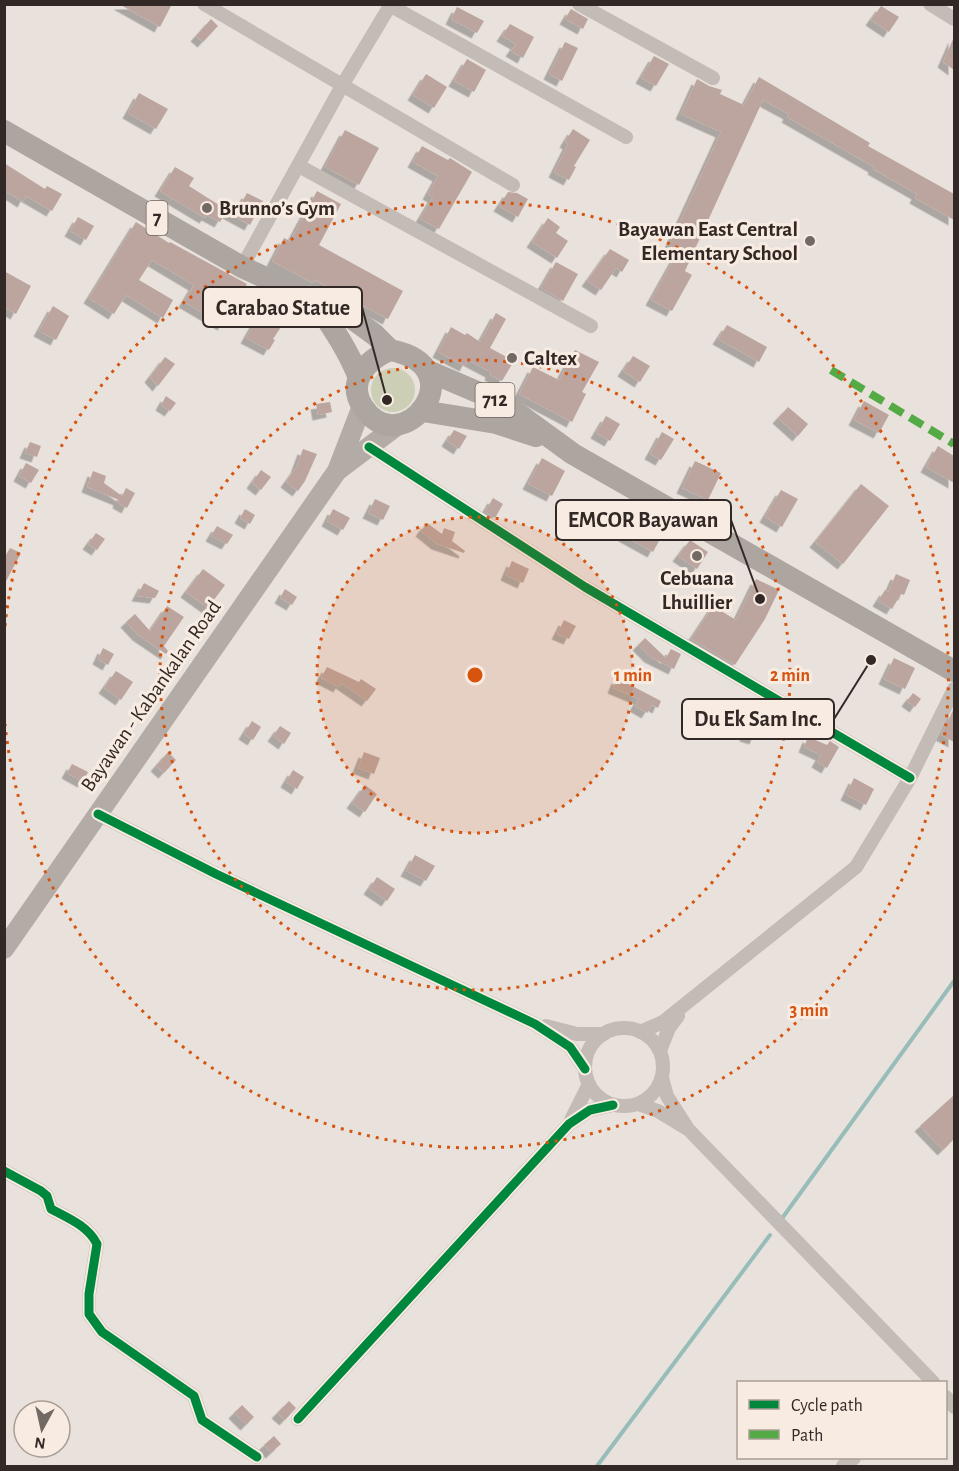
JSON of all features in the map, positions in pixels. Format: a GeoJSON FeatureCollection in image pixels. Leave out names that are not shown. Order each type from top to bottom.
{"type":"FeatureCollection","features":[{"type":"Feature","properties":{"kind":"highway","name":"7"},"geometry":{"type":"LineString","coordinates":[[4,131],[242,267],[349,316],[375,335],[390,350]]}},
{"type":"Feature","properties":{"kind":"highway","name":"7"},"geometry":{"type":"LineString","coordinates":[[312,299],[348,352],[359,378]]}},
{"type":"Feature","properties":{"kind":"highway"},"geometry":{"type":"LineString","coordinates":[[390,350],[404,353],[417,359],[426,370],[431,384],[430,398],[423,411],[412,420],[398,425],[384,423],[371,417],[362,406],[357,392],[359,378],[365,365],[376,356],[390,350]]}},
{"type":"Feature","properties":{"kind":"highway","name":"712"},"geometry":{"type":"LineString","coordinates":[[426,370],[503,403],[555,442],[954,671]]}},
{"type":"Feature","properties":{"kind":"highway","name":"712"},"geometry":{"type":"LineString","coordinates":[[423,411],[496,423],[555,442]]}},
{"type":"Feature","properties":{"kind":"main road","name":"Bayawan - Kabankalan Road"},"geometry":{"type":"LineString","coordinates":[[4,949],[338,471],[362,406]]}},
{"type":"Feature","properties":{"kind":"main road","name":"Bayawan - Kabankalan Road"},"geometry":{"type":"LineString","coordinates":[[338,471],[398,425]]}},
{"type":"Feature","properties":{"kind":"street"},"geometry":{"type":"LineString","coordinates":[[204,4],[513,185]]}},
{"type":"Feature","properties":{"kind":"street"},"geometry":{"type":"LineString","coordinates":[[579,4],[713,78]]}},
{"type":"Feature","properties":{"kind":"street"},"geometry":{"type":"LineString","coordinates":[[930,4],[954,19]]}},
{"type":"Feature","properties":{"kind":"street"},"geometry":{"type":"LineString","coordinates":[[242,267],[343,84],[391,5],[626,137]]}},
{"type":"Feature","properties":{"kind":"street"},"geometry":{"type":"LineString","coordinates":[[299,166],[591,326]]}},
{"type":"Feature","properties":{"kind":"street"},"geometry":{"type":"LineString","coordinates":[[369,447],[585,587],[910,778]]}},
{"type":"Feature","properties":{"kind":"street"},"geometry":{"type":"LineString","coordinates":[[640,1032],[663,1022],[687,1004],[856,867],[910,778],[954,689]]}},
{"type":"Feature","properties":{"kind":"street"},"geometry":{"type":"LineString","coordinates":[[98,814],[216,874],[535,1023],[570,1047],[585,1069],[589,1084],[598,1096],[613,1105],[621,1107],[638,1104],[653,1094],[662,1078]]}},
{"type":"Feature","properties":{"kind":"street"},"geometry":{"type":"LineString","coordinates":[[660,1051],[669,1028],[687,1004]]}},
{"type":"Feature","properties":{"kind":"street"},"geometry":{"type":"LineString","coordinates":[[535,1023],[577,1034],[604,1034],[622,1028],[640,1032],[654,1041],[663,1060],[662,1078],[667,1096],[688,1129],[931,1381]]}},
{"type":"Feature","properties":{"kind":"street"},"geometry":{"type":"LineString","coordinates":[[585,1069],[587,1054],[604,1034]]}},
{"type":"Feature","properties":{"kind":"street"},"geometry":{"type":"LineString","coordinates":[[569,1124],[589,1084]]}},
{"type":"Feature","properties":{"kind":"street"},"geometry":{"type":"LineString","coordinates":[[638,1104],[658,1111],[688,1129]]}},
{"type":"Feature","properties":{"kind":"street"},"geometry":{"type":"LineString","coordinates":[[298,1419],[569,1124],[590,1110],[613,1105]]}},
{"type":"Feature","properties":{"kind":"street"},"geometry":{"type":"LineString","coordinates":[[4,1171],[41,1191],[47,1196],[51,1209],[80,1224],[93,1236],[97,1244],[90,1285],[89,1314],[102,1332],[194,1396],[202,1420],[257,1457]]}},
{"type":"Feature","properties":{"kind":"green space"},"geometry":{"type":"Polygon","coordinates":[[[393,368],[408,375],[415,390],[408,405],[393,412],[378,405],[371,390],[378,375],[393,368]]]}},
{"type":"Feature","properties":{"kind":"building"},"geometry":{"type":"Polygon","coordinates":[[[119,4],[172,4],[160,27],[119,4]]]}},
{"type":"Feature","properties":{"kind":"building"},"geometry":{"type":"Polygon","coordinates":[[[881,6],[899,17],[889,32],[871,20],[881,6]]]}},
{"type":"Feature","properties":{"kind":"building"},"geometry":{"type":"Polygon","coordinates":[[[457,7],[484,21],[477,33],[451,19],[457,7]]]}},
{"type":"Feature","properties":{"kind":"building"},"geometry":{"type":"Polygon","coordinates":[[[571,9],[588,19],[583,29],[565,19],[571,9]]]}},
{"type":"Feature","properties":{"kind":"building"},"geometry":{"type":"Polygon","coordinates":[[[211,19],[218,26],[203,42],[196,36],[211,19]]]}},
{"type":"Feature","properties":{"kind":"building"},"geometry":{"type":"Polygon","coordinates":[[[510,24],[534,37],[523,58],[511,51],[516,44],[502,36],[510,24]]]}},
{"type":"Feature","properties":{"kind":"building"},"geometry":{"type":"Polygon","coordinates":[[[954,37],[954,70],[943,62],[954,37]]]}},
{"type":"Feature","properties":{"kind":"building"},"geometry":{"type":"Polygon","coordinates":[[[565,42],[578,48],[562,81],[549,74],[565,42]]]}},
{"type":"Feature","properties":{"kind":"building"},"geometry":{"type":"Polygon","coordinates":[[[654,56],[669,64],[656,86],[641,78],[654,56]]]}},
{"type":"Feature","properties":{"kind":"building"},"geometry":{"type":"Polygon","coordinates":[[[467,59],[486,70],[474,92],[454,81],[467,59]]]}},
{"type":"Feature","properties":{"kind":"building"},"geometry":{"type":"Polygon","coordinates":[[[426,74],[447,87],[434,108],[413,95],[426,74]]]}},
{"type":"Feature","properties":{"kind":"building"},"geometry":{"type":"Polygon","coordinates":[[[759,77],[870,143],[868,146],[954,194],[954,220],[915,198],[917,194],[787,117],[789,114],[763,100],[685,271],[692,275],[672,311],[651,300],[679,250],[669,245],[721,132],[681,114],[697,79],[722,90],[720,94],[744,105],[759,77]]]}},
{"type":"Feature","properties":{"kind":"building"},"geometry":{"type":"Polygon","coordinates":[[[139,93],[168,109],[156,129],[128,113],[139,93]]]}},
{"type":"Feature","properties":{"kind":"building"},"geometry":{"type":"Polygon","coordinates":[[[573,129],[590,140],[574,166],[576,167],[569,180],[554,172],[568,144],[565,142],[573,129]]]}},
{"type":"Feature","properties":{"kind":"building"},"geometry":{"type":"Polygon","coordinates":[[[345,130],[379,148],[359,185],[325,167],[345,130]]]}},
{"type":"Feature","properties":{"kind":"building"},"geometry":{"type":"Polygon","coordinates":[[[422,146],[448,160],[450,158],[472,172],[439,229],[420,219],[433,197],[428,194],[438,176],[413,162],[422,146]]]}},
{"type":"Feature","properties":{"kind":"building"},"geometry":{"type":"Polygon","coordinates":[[[4,163],[45,189],[47,186],[62,194],[52,211],[26,196],[23,202],[4,190],[4,163]]]}},
{"type":"Feature","properties":{"kind":"building"},"geometry":{"type":"Polygon","coordinates":[[[175,167],[194,178],[189,186],[219,205],[223,198],[239,207],[247,193],[263,201],[250,225],[226,212],[220,222],[207,215],[205,218],[160,191],[175,167]]]}},
{"type":"Feature","properties":{"kind":"building"},"geometry":{"type":"Polygon","coordinates":[[[317,191],[341,204],[319,245],[403,291],[388,319],[315,280],[313,283],[272,261],[284,238],[290,241],[317,191]]]}},
{"type":"Feature","properties":{"kind":"building"},"geometry":{"type":"Polygon","coordinates":[[[508,192],[517,193],[528,199],[518,217],[499,206],[508,192]]]}},
{"type":"Feature","properties":{"kind":"building"},"geometry":{"type":"Polygon","coordinates":[[[78,217],[94,226],[86,240],[70,231],[78,217]]]}},
{"type":"Feature","properties":{"kind":"building"},"geometry":{"type":"Polygon","coordinates":[[[548,218],[560,227],[556,233],[568,241],[557,258],[532,242],[548,218]]]}},
{"type":"Feature","properties":{"kind":"building"},"geometry":{"type":"Polygon","coordinates":[[[136,222],[169,243],[247,284],[234,310],[232,309],[223,325],[184,302],[194,285],[152,260],[139,280],[173,300],[163,318],[126,295],[114,314],[89,298],[136,222]]]}},
{"type":"Feature","properties":{"kind":"building"},"geometry":{"type":"Polygon","coordinates":[[[610,249],[629,260],[622,272],[616,268],[601,290],[587,281],[610,249]]]}},
{"type":"Feature","properties":{"kind":"building"},"geometry":{"type":"Polygon","coordinates":[[[556,262],[578,274],[563,301],[541,288],[556,262]]]}},
{"type":"Feature","properties":{"kind":"building"},"geometry":{"type":"Polygon","coordinates":[[[4,271],[31,286],[16,314],[4,307],[4,271]]]}},
{"type":"Feature","properties":{"kind":"building"},"geometry":{"type":"Polygon","coordinates":[[[267,301],[289,315],[273,339],[275,340],[269,350],[246,338],[267,301]]]}},
{"type":"Feature","properties":{"kind":"building"},"geometry":{"type":"Polygon","coordinates":[[[53,306],[69,316],[56,340],[39,331],[53,306]]]}},
{"type":"Feature","properties":{"kind":"building"},"geometry":{"type":"Polygon","coordinates":[[[496,313],[506,319],[490,348],[514,361],[502,381],[490,375],[491,372],[468,360],[465,366],[438,352],[451,327],[465,335],[467,333],[480,342],[496,313]]]}},
{"type":"Feature","properties":{"kind":"building"},"geometry":{"type":"Polygon","coordinates":[[[727,325],[767,347],[759,362],[718,339],[727,325]]]}},
{"type":"Feature","properties":{"kind":"building"},"geometry":{"type":"Polygon","coordinates":[[[575,350],[599,362],[582,392],[586,394],[572,422],[519,394],[533,367],[559,380],[575,350]]]}},
{"type":"Feature","properties":{"kind":"building"},"geometry":{"type":"Polygon","coordinates":[[[633,356],[650,366],[640,382],[623,371],[633,356]]]}},
{"type":"Feature","properties":{"kind":"building"},"geometry":{"type":"Polygon","coordinates":[[[165,357],[175,364],[158,386],[150,377],[165,357]]]}},
{"type":"Feature","properties":{"kind":"building"},"geometry":{"type":"Polygon","coordinates":[[[166,396],[176,403],[170,411],[161,405],[166,396]]]}},
{"type":"Feature","properties":{"kind":"building"},"geometry":{"type":"Polygon","coordinates":[[[864,401],[889,415],[879,433],[854,420],[864,401]]]}},
{"type":"Feature","properties":{"kind":"building"},"geometry":{"type":"Polygon","coordinates":[[[330,402],[332,412],[318,415],[316,404],[330,402]]]}},
{"type":"Feature","properties":{"kind":"building"},"geometry":{"type":"Polygon","coordinates":[[[788,407],[808,424],[798,436],[778,418],[788,407]]]}},
{"type":"Feature","properties":{"kind":"building"},"geometry":{"type":"Polygon","coordinates":[[[606,416],[620,424],[610,441],[596,433],[606,416]]]}},
{"type":"Feature","properties":{"kind":"building"},"geometry":{"type":"Polygon","coordinates":[[[454,430],[467,436],[459,449],[447,441],[454,430]]]}},
{"type":"Feature","properties":{"kind":"building"},"geometry":{"type":"Polygon","coordinates":[[[662,432],[674,439],[661,460],[650,454],[662,432]]]}},
{"type":"Feature","properties":{"kind":"building"},"geometry":{"type":"Polygon","coordinates":[[[30,442],[41,446],[37,457],[25,453],[30,442]]]}},
{"type":"Feature","properties":{"kind":"building"},"geometry":{"type":"Polygon","coordinates":[[[938,446],[954,456],[954,483],[926,467],[938,446]]]}},
{"type":"Feature","properties":{"kind":"building"},"geometry":{"type":"Polygon","coordinates":[[[303,449],[317,454],[298,491],[286,482],[296,468],[303,449]]]}},
{"type":"Feature","properties":{"kind":"building"},"geometry":{"type":"Polygon","coordinates":[[[542,458],[565,471],[552,496],[528,484],[542,458]]]}},
{"type":"Feature","properties":{"kind":"building"},"geometry":{"type":"Polygon","coordinates":[[[695,461],[721,473],[708,500],[682,488],[695,461]]]}},
{"type":"Feature","properties":{"kind":"building"},"geometry":{"type":"Polygon","coordinates":[[[26,463],[39,470],[31,483],[19,476],[26,463]]]}},
{"type":"Feature","properties":{"kind":"building"},"geometry":{"type":"Polygon","coordinates":[[[261,470],[271,477],[261,490],[252,483],[261,470]]]}},
{"type":"Feature","properties":{"kind":"building"},"geometry":{"type":"Polygon","coordinates":[[[93,471],[106,476],[104,483],[122,496],[126,488],[135,493],[127,508],[118,503],[119,500],[87,487],[93,471]]]}},
{"type":"Feature","properties":{"kind":"building"},"geometry":{"type":"Polygon","coordinates":[[[861,484],[889,506],[843,564],[815,542],[861,484]]]}},
{"type":"Feature","properties":{"kind":"building"},"geometry":{"type":"Polygon","coordinates":[[[781,490],[798,499],[782,527],[765,517],[781,490]]]}},
{"type":"Feature","properties":{"kind":"building"},"geometry":{"type":"Polygon","coordinates":[[[493,498],[503,504],[495,518],[485,512],[493,498]]]}},
{"type":"Feature","properties":{"kind":"building"},"geometry":{"type":"Polygon","coordinates":[[[375,499],[390,506],[383,520],[368,513],[375,499]]]}},
{"type":"Feature","properties":{"kind":"building"},"geometry":{"type":"Polygon","coordinates":[[[245,509],[255,515],[250,524],[240,518],[245,509]]]}},
{"type":"Feature","properties":{"kind":"building"},"geometry":{"type":"Polygon","coordinates":[[[333,509],[350,518],[343,530],[327,521],[333,509]]]}},
{"type":"Feature","properties":{"kind":"building"},"geometry":{"type":"Polygon","coordinates":[[[637,514],[665,530],[653,552],[624,536],[637,514]]]}},
{"type":"Feature","properties":{"kind":"building"},"geometry":{"type":"Polygon","coordinates":[[[427,523],[442,534],[444,528],[455,532],[452,541],[465,551],[464,553],[437,544],[421,531],[427,523]]]}},
{"type":"Feature","properties":{"kind":"building"},"geometry":{"type":"Polygon","coordinates":[[[217,526],[233,535],[227,544],[211,536],[217,526]]]}},
{"type":"Feature","properties":{"kind":"building"},"geometry":{"type":"Polygon","coordinates":[[[96,533],[105,539],[97,550],[88,544],[96,533]]]}},
{"type":"Feature","properties":{"kind":"building"},"geometry":{"type":"Polygon","coordinates":[[[690,540],[708,552],[697,569],[678,556],[690,540]]]}},
{"type":"Feature","properties":{"kind":"building"},"geometry":{"type":"Polygon","coordinates":[[[10,548],[21,553],[4,585],[4,558],[10,548]]]}},
{"type":"Feature","properties":{"kind":"building"},"geometry":{"type":"Polygon","coordinates":[[[512,561],[529,569],[523,583],[506,575],[512,561]]]}},
{"type":"Feature","properties":{"kind":"building"},"geometry":{"type":"Polygon","coordinates":[[[203,569],[225,585],[208,608],[186,592],[203,569]]]}},
{"type":"Feature","properties":{"kind":"building"},"geometry":{"type":"Polygon","coordinates":[[[896,574],[910,580],[904,595],[901,594],[892,609],[878,601],[885,590],[888,592],[896,574]]]}},
{"type":"Feature","properties":{"kind":"building"},"geometry":{"type":"Polygon","coordinates":[[[756,579],[779,590],[765,619],[735,665],[691,639],[713,606],[736,620],[756,579]]]}},
{"type":"Feature","properties":{"kind":"building"},"geometry":{"type":"Polygon","coordinates":[[[144,583],[159,591],[155,598],[137,596],[144,583]]]}},
{"type":"Feature","properties":{"kind":"building"},"geometry":{"type":"Polygon","coordinates":[[[285,589],[297,597],[292,605],[280,598],[285,589]]]}},
{"type":"Feature","properties":{"kind":"building"},"geometry":{"type":"Polygon","coordinates":[[[167,606],[184,617],[164,646],[168,651],[166,654],[138,635],[126,622],[135,614],[150,631],[167,606]]]}},
{"type":"Feature","properties":{"kind":"building"},"geometry":{"type":"Polygon","coordinates":[[[564,620],[576,626],[569,639],[557,634],[564,620]]]}},
{"type":"Feature","properties":{"kind":"building"},"geometry":{"type":"Polygon","coordinates":[[[645,638],[666,658],[671,649],[681,654],[674,669],[650,657],[638,645],[645,638]]]}},
{"type":"Feature","properties":{"kind":"building"},"geometry":{"type":"Polygon","coordinates":[[[103,648],[114,654],[108,665],[98,659],[103,648]]]}},
{"type":"Feature","properties":{"kind":"building"},"geometry":{"type":"Polygon","coordinates":[[[894,658],[915,668],[905,689],[884,679],[894,658]]]}},
{"type":"Feature","properties":{"kind":"building"},"geometry":{"type":"Polygon","coordinates":[[[327,667],[359,682],[361,679],[376,689],[367,701],[341,683],[339,687],[321,678],[327,667]]]}},
{"type":"Feature","properties":{"kind":"building"},"geometry":{"type":"Polygon","coordinates":[[[116,671],[133,682],[121,700],[104,688],[116,671]]]}},
{"type":"Feature","properties":{"kind":"building"},"geometry":{"type":"Polygon","coordinates":[[[617,678],[661,701],[658,708],[652,705],[647,713],[635,706],[639,699],[613,688],[617,678]]]}},
{"type":"Feature","properties":{"kind":"building"},"geometry":{"type":"Polygon","coordinates":[[[913,693],[921,699],[915,707],[907,701],[913,693]]]}},
{"type":"Feature","properties":{"kind":"building"},"geometry":{"type":"Polygon","coordinates":[[[954,708],[954,742],[941,735],[954,708]]]}},
{"type":"Feature","properties":{"kind":"building"},"geometry":{"type":"Polygon","coordinates":[[[752,717],[762,720],[755,739],[745,736],[752,717]]]}},
{"type":"Feature","properties":{"kind":"building"},"geometry":{"type":"Polygon","coordinates":[[[252,721],[261,727],[253,740],[244,734],[252,721]]]}},
{"type":"Feature","properties":{"kind":"building"},"geometry":{"type":"Polygon","coordinates":[[[280,726],[291,733],[284,744],[273,736],[280,726]]]}},
{"type":"Feature","properties":{"kind":"building"},"geometry":{"type":"Polygon","coordinates":[[[808,737],[827,745],[830,741],[839,747],[827,768],[817,762],[821,755],[804,747],[808,737]]]}},
{"type":"Feature","properties":{"kind":"building"},"geometry":{"type":"Polygon","coordinates":[[[168,752],[176,760],[164,773],[156,766],[168,752]]]}},
{"type":"Feature","properties":{"kind":"building"},"geometry":{"type":"Polygon","coordinates":[[[364,752],[380,758],[374,774],[358,768],[364,752]]]}},
{"type":"Feature","properties":{"kind":"building"},"geometry":{"type":"Polygon","coordinates":[[[72,764],[88,772],[83,782],[67,773],[72,764]]]}},
{"type":"Feature","properties":{"kind":"building"},"geometry":{"type":"Polygon","coordinates":[[[293,770],[304,777],[297,789],[286,782],[293,770]]]}},
{"type":"Feature","properties":{"kind":"building"},"geometry":{"type":"Polygon","coordinates":[[[854,778],[874,789],[866,805],[846,795],[854,778]]]}},
{"type":"Feature","properties":{"kind":"building"},"geometry":{"type":"Polygon","coordinates":[[[365,785],[377,794],[365,812],[352,803],[365,785]]]}},
{"type":"Feature","properties":{"kind":"building"},"geometry":{"type":"Polygon","coordinates":[[[415,855],[435,866],[426,881],[406,871],[415,855]]]}},
{"type":"Feature","properties":{"kind":"building"},"geometry":{"type":"Polygon","coordinates":[[[377,877],[395,889],[387,901],[369,889],[377,877]]]}},
{"type":"Feature","properties":{"kind":"building"},"geometry":{"type":"Polygon","coordinates":[[[954,1095],[954,1139],[943,1150],[920,1126],[954,1095]]]}},
{"type":"Feature","properties":{"kind":"building"},"geometry":{"type":"Polygon","coordinates":[[[289,1401],[296,1408],[285,1420],[277,1413],[289,1401]]]}},
{"type":"Feature","properties":{"kind":"building"},"geometry":{"type":"Polygon","coordinates":[[[242,1405],[254,1417],[246,1425],[234,1413],[242,1405]]]}},
{"type":"Feature","properties":{"kind":"building"},"geometry":{"type":"Polygon","coordinates":[[[274,1436],[281,1444],[271,1453],[264,1445],[274,1436]]]}},
{"type":"Feature","properties":{"kind":"waterway"},"geometry":{"type":"LineString","coordinates":[[783,1217],[954,981]]}},
{"type":"Feature","properties":{"kind":"waterway"},"geometry":{"type":"LineString","coordinates":[[597,1466],[770,1235]]}},
{"type":"Feature","properties":{"kind":"marked path"},"geometry":{"type":"LineString","coordinates":[[831,370],[954,444]]}},
{"type":"Feature","properties":{"kind":"cycle path"},"geometry":{"type":"LineString","coordinates":[[369,447],[585,587],[910,778]]}},
{"type":"Feature","properties":{"kind":"cycle path"},"geometry":{"type":"LineString","coordinates":[[98,814],[216,874],[535,1024],[570,1047],[585,1069]]}},
{"type":"Feature","properties":{"kind":"cycle path"},"geometry":{"type":"LineString","coordinates":[[298,1419],[569,1124],[590,1110],[613,1105]]}},
{"type":"Feature","properties":{"kind":"cycle path"},"geometry":{"type":"LineString","coordinates":[[4,1171],[41,1191],[47,1196],[51,1209],[83,1227],[97,1244],[89,1294],[89,1314],[102,1332],[194,1396],[202,1420],[257,1457]]}},
{"type":"Feature","properties":{"kind":"place","name":"Brunno’s Gym"},"geometry":{"type":"Point","coordinates":[207,208]}},
{"type":"Feature","properties":{"kind":"place","name":"Bayawan East Central Elementary School"},"geometry":{"type":"Point","coordinates":[810,241]}},
{"type":"Feature","properties":{"kind":"place","name":"Caltex"},"geometry":{"type":"Point","coordinates":[512,358]}},
{"type":"Feature","properties":{"kind":"place","name":"Carabao Statue"},"geometry":{"type":"Point","coordinates":[387,400]}},
{"type":"Feature","properties":{"kind":"place","name":"Cebuana Lhuillier"},"geometry":{"type":"Point","coordinates":[697,556]}},
{"type":"Feature","properties":{"kind":"place","name":"EMCOR Bayawan"},"geometry":{"type":"Point","coordinates":[760,599]}},
{"type":"Feature","properties":{"kind":"place","name":"Du Ek Sam Inc."},"geometry":{"type":"Point","coordinates":[871,660]}}]}
